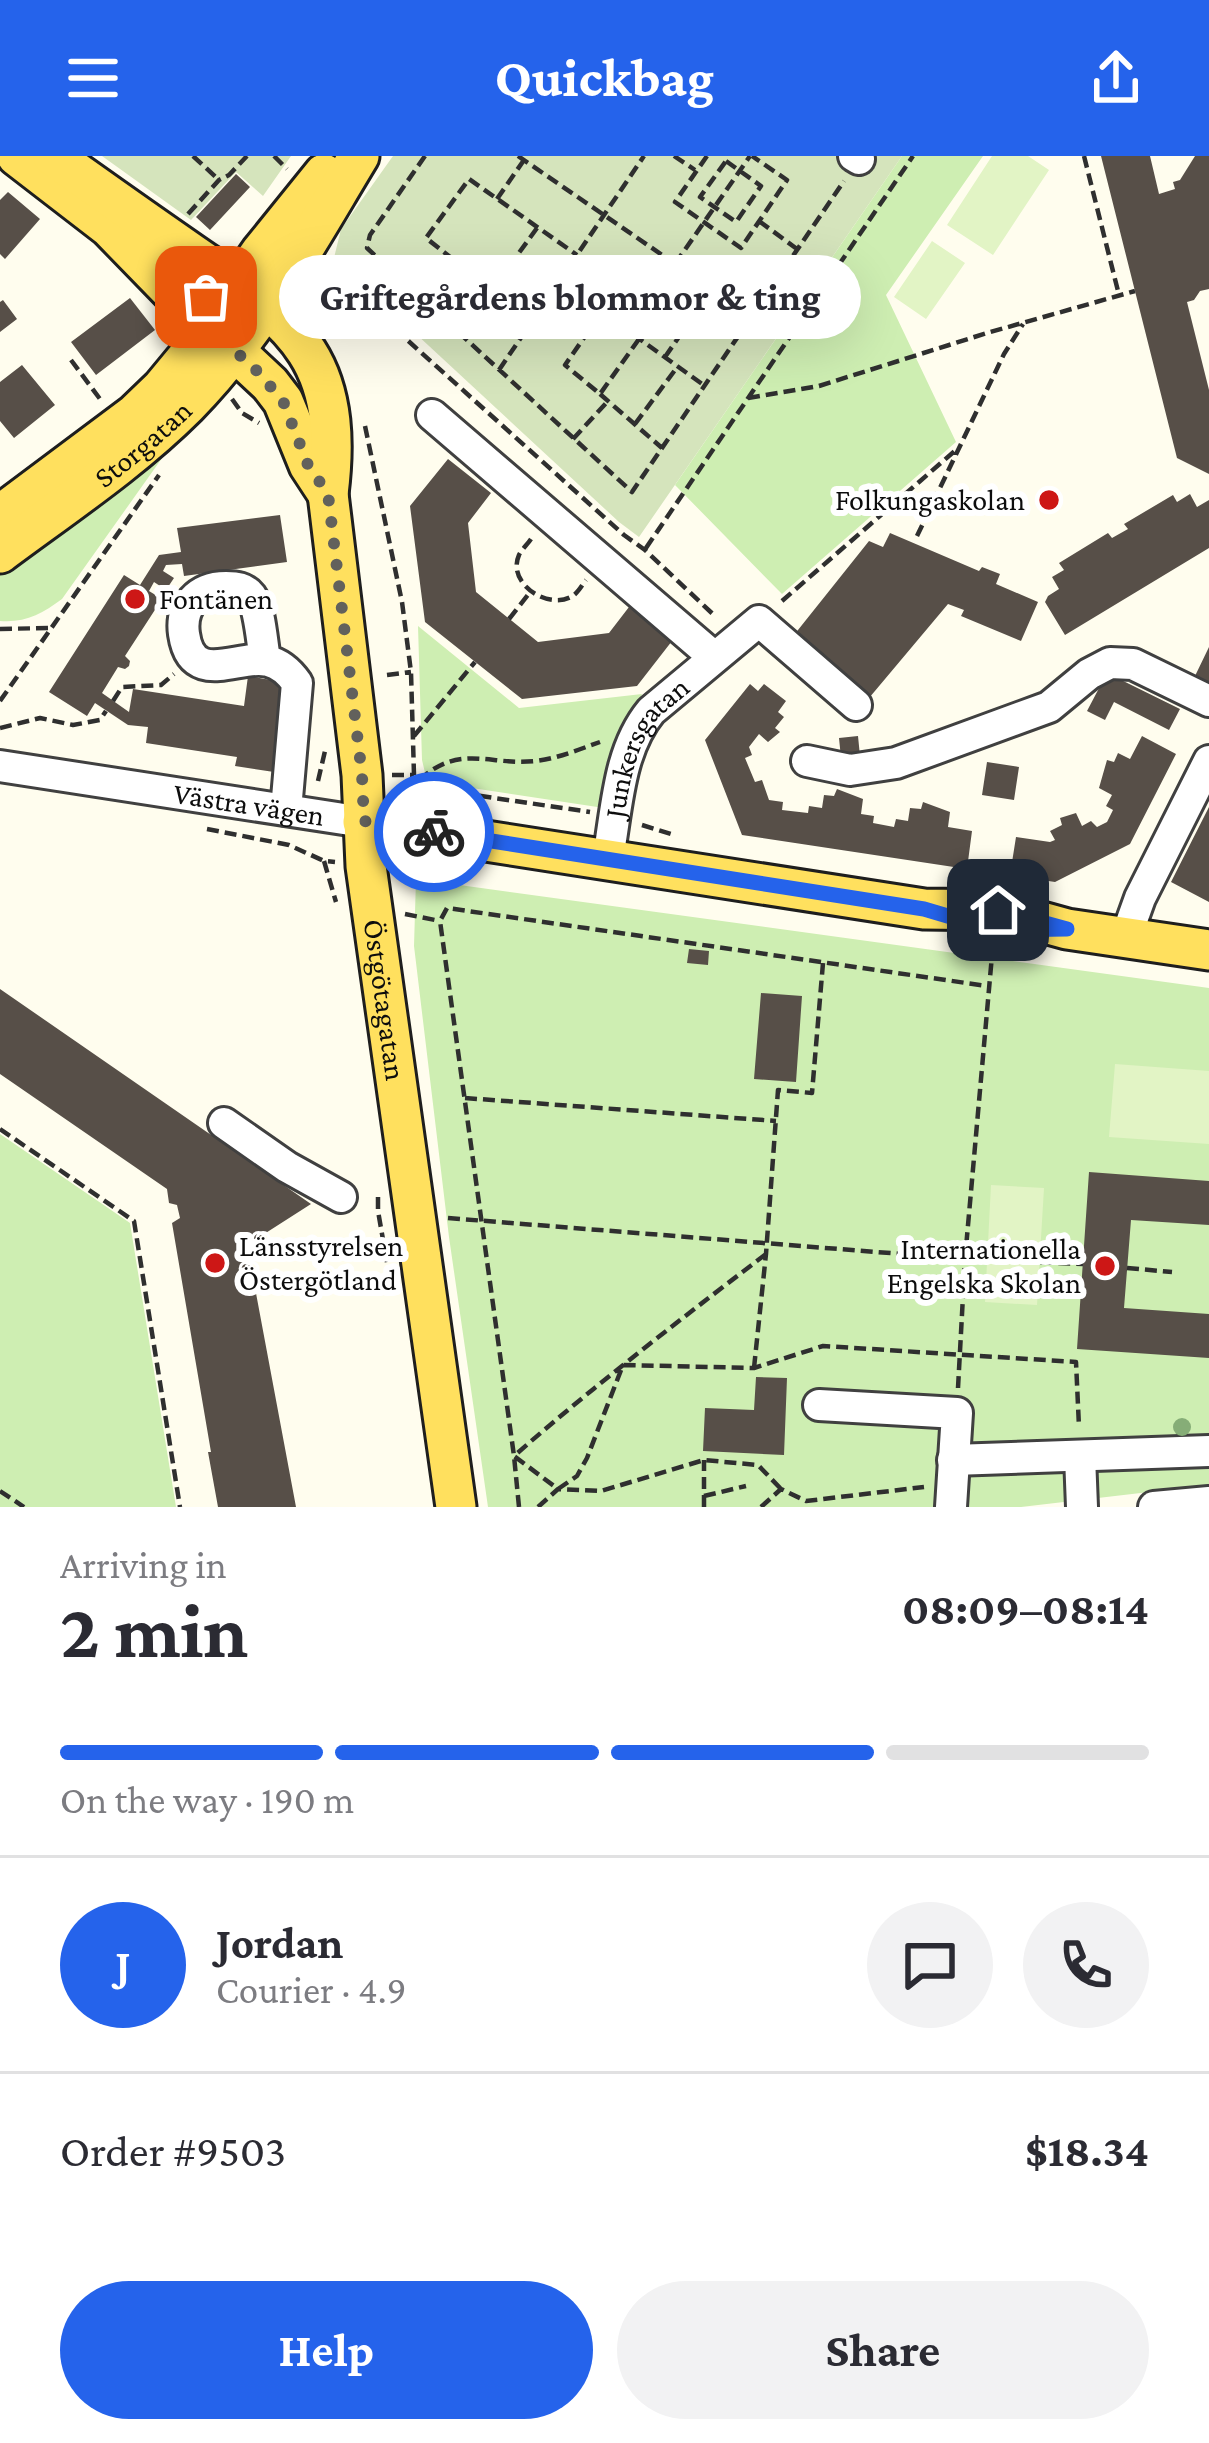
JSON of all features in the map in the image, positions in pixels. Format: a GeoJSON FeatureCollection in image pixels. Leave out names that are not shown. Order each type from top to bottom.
{"type":"FeatureCollection","features":[{"type":"Feature","properties":{"kind":"main road"},"geometry":{"type":"LineString","coordinates":[[16,156],[232,327]]}},
{"type":"Feature","properties":{"kind":"main road"},"geometry":{"type":"LineString","coordinates":[[53,156],[232,327]]}},
{"type":"Feature","properties":{"kind":"main road"},"geometry":{"type":"LineString","coordinates":[[232,327],[339,156]]}},
{"type":"Feature","properties":{"kind":"main road"},"geometry":{"type":"LineString","coordinates":[[232,327],[359,156]]}},
{"type":"Feature","properties":{"kind":"main road","name":"Östgötagatan"},"geometry":{"type":"LineString","coordinates":[[232,327],[290,331],[310,357],[326,398],[346,426],[332,462],[328,494],[362,775],[366,866],[456,1507]]}},
{"type":"Feature","properties":{"kind":"main road","name":"Östgötagatan"},"geometry":{"type":"LineString","coordinates":[[232,327],[257,371],[283,401],[308,465],[328,494]]}},
{"type":"Feature","properties":{"kind":"main road","name":"Storgatan"},"geometry":{"type":"LineString","coordinates":[[0,515],[135,414],[186,359],[232,327]]}},
{"type":"Feature","properties":{"kind":"main road","name":"Storgatan"},"geometry":{"type":"LineString","coordinates":[[0,554],[157,434],[232,327]]}},
{"type":"Feature","properties":{"kind":"main road","name":"Västra vägen"},"geometry":{"type":"LineString","coordinates":[[364,821],[924,909],[995,930],[1067,929]]}},
{"type":"Feature","properties":{"kind":"main road","name":"Västra vägen"},"geometry":{"type":"LineString","coordinates":[[924,909],[998,910],[1067,929],[1209,950]]}},
{"type":"Feature","properties":{"kind":"street"},"geometry":{"type":"LineString","coordinates":[[432,415],[601,561],[856,705]]}},
{"type":"Feature","properties":{"kind":"street"},"geometry":{"type":"LineString","coordinates":[[265,659],[254,598],[243,589],[228,587],[196,595],[182,621],[187,649],[194,658],[218,666],[265,659],[288,671],[297,683],[298,812]]}},
{"type":"Feature","properties":{"kind":"street","name":"Junkersgatan"},"geometry":{"type":"LineString","coordinates":[[608,858],[630,744],[639,726],[737,639]]}},
{"type":"Feature","properties":{"kind":"street"},"geometry":{"type":"LineString","coordinates":[[807,761],[850,770],[896,763],[1049,707],[1110,663],[1132,664],[1209,700]]}},
{"type":"Feature","properties":{"kind":"street"},"geometry":{"type":"LineString","coordinates":[[1126,937],[1140,898],[1209,760]]}},
{"type":"Feature","properties":{"kind":"street","name":"Västra vägen"},"geometry":{"type":"LineString","coordinates":[[0,766],[364,821]]}},
{"type":"Feature","properties":{"kind":"street"},"geometry":{"type":"LineString","coordinates":[[224,1123],[340,1198]]}},
{"type":"Feature","properties":{"kind":"street"},"geometry":{"type":"LineString","coordinates":[[819,1405],[957,1413],[952,1484],[1080,1456],[1209,1451]]}},
{"type":"Feature","properties":{"kind":"street"},"geometry":{"type":"LineString","coordinates":[[1080,1456],[1082,1507]]}},
{"type":"Feature","properties":{"kind":"street"},"geometry":{"type":"LineString","coordinates":[[1154,1507],[1209,1502]]}},
{"type":"Feature","properties":{"kind":"path"},"geometry":{"type":"LineString","coordinates":[[193,156],[219,180]]}},
{"type":"Feature","properties":{"kind":"path"},"geometry":{"type":"LineString","coordinates":[[180,223],[247,156]]}},
{"type":"Feature","properties":{"kind":"path"},"geometry":{"type":"LineString","coordinates":[[425,156],[370,235],[367,248],[632,492],[856,158]]}},
{"type":"Feature","properties":{"kind":"path"},"geometry":{"type":"LineString","coordinates":[[499,370],[644,156]]}},
{"type":"Feature","properties":{"kind":"path"},"geometry":{"type":"LineString","coordinates":[[674,156],[697,171]]}},
{"type":"Feature","properties":{"kind":"path"},"geometry":{"type":"LineString","coordinates":[[675,264],[704,223],[740,171],[751,156],[787,180],[741,248],[704,223],[675,202],[707,156]]}},
{"type":"Feature","properties":{"kind":"path"},"geometry":{"type":"LineString","coordinates":[[645,550],[913,156]]}},
{"type":"Feature","properties":{"kind":"path"},"geometry":{"type":"LineString","coordinates":[[1084,156],[1119,295]]}},
{"type":"Feature","properties":{"kind":"path"},"geometry":{"type":"LineString","coordinates":[[279,158],[289,171]]}},
{"type":"Feature","properties":{"kind":"path"},"geometry":{"type":"LineString","coordinates":[[497,199],[524,159],[752,316]]}},
{"type":"Feature","properties":{"kind":"path"},"geometry":{"type":"LineString","coordinates":[[726,161],[761,186],[736,222],[715,207],[700,197],[726,161]]}},
{"type":"Feature","properties":{"kind":"path"},"geometry":{"type":"LineString","coordinates":[[537,228],[492,290],[426,238],[469,179],[577,255]]}},
{"type":"Feature","properties":{"kind":"path"},"geometry":{"type":"LineString","coordinates":[[759,221],[797,249]]}},
{"type":"Feature","properties":{"kind":"path"},"geometry":{"type":"LineString","coordinates":[[424,302],[459,264]]}},
{"type":"Feature","properties":{"kind":"path"},"geometry":{"type":"LineString","coordinates":[[314,276],[365,302],[645,550],[737,639],[957,449]]}},
{"type":"Feature","properties":{"kind":"path"},"geometry":{"type":"LineString","coordinates":[[610,318],[632,287],[622,280]]}},
{"type":"Feature","properties":{"kind":"path"},"geometry":{"type":"LineString","coordinates":[[559,282],[705,386]]}},
{"type":"Feature","properties":{"kind":"path"},"geometry":{"type":"LineString","coordinates":[[747,398],[819,386],[1135,291]]}},
{"type":"Feature","properties":{"kind":"path"},"geometry":{"type":"LineString","coordinates":[[602,312],[565,364],[662,448]]}},
{"type":"Feature","properties":{"kind":"path"},"geometry":{"type":"LineString","coordinates":[[665,357],[692,318]]}},
{"type":"Feature","properties":{"kind":"path"},"geometry":{"type":"LineString","coordinates":[[917,536],[1004,353],[1023,324]]}},
{"type":"Feature","properties":{"kind":"path"},"geometry":{"type":"LineString","coordinates":[[232,327],[251,421],[271,426]]}},
{"type":"Feature","properties":{"kind":"path"},"geometry":{"type":"LineString","coordinates":[[600,394],[639,339]]}},
{"type":"Feature","properties":{"kind":"path"},"geometry":{"type":"LineString","coordinates":[[71,360],[104,403]]}},
{"type":"Feature","properties":{"kind":"path"},"geometry":{"type":"LineString","coordinates":[[635,424],[678,366]]}},
{"type":"Feature","properties":{"kind":"path"},"geometry":{"type":"LineString","coordinates":[[573,439],[608,401]]}},
{"type":"Feature","properties":{"kind":"path"},"geometry":{"type":"LineString","coordinates":[[346,426],[402,602],[411,672],[414,775],[426,788],[421,830]]}},
{"type":"Feature","properties":{"kind":"path"},"geometry":{"type":"LineString","coordinates":[[0,701],[165,466]]}},
{"type":"Feature","properties":{"kind":"path"},"geometry":{"type":"LineString","coordinates":[[550,516],[518,555],[517,572],[531,591],[547,598],[573,596],[601,561]]}},
{"type":"Feature","properties":{"kind":"path"},"geometry":{"type":"LineString","coordinates":[[509,619],[531,591]]}},
{"type":"Feature","properties":{"kind":"path"},"geometry":{"type":"LineString","coordinates":[[0,629],[51,628]]}},
{"type":"Feature","properties":{"kind":"path"},"geometry":{"type":"LineString","coordinates":[[113,701],[122,687],[161,685],[194,658]]}},
{"type":"Feature","properties":{"kind":"path"},"geometry":{"type":"LineString","coordinates":[[412,739],[475,662]]}},
{"type":"Feature","properties":{"kind":"path"},"geometry":{"type":"LineString","coordinates":[[387,675],[411,672]]}},
{"type":"Feature","properties":{"kind":"path"},"geometry":{"type":"LineString","coordinates":[[0,728],[40,718],[73,725],[100,720],[106,711]]}},
{"type":"Feature","properties":{"kind":"path"},"geometry":{"type":"LineString","coordinates":[[298,812],[327,741]]}},
{"type":"Feature","properties":{"kind":"path"},"geometry":{"type":"LineString","coordinates":[[419,781],[432,769],[460,758],[536,761],[602,742],[630,744]]}},
{"type":"Feature","properties":{"kind":"path"},"geometry":{"type":"LineString","coordinates":[[519,1507],[440,921],[447,908],[987,986]]}},
{"type":"Feature","properties":{"kind":"path"},"geometry":{"type":"LineString","coordinates":[[401,913],[440,921]]}},
{"type":"Feature","properties":{"kind":"path"},"geometry":{"type":"LineString","coordinates":[[957,1413],[965,1259],[995,930]]}},
{"type":"Feature","properties":{"kind":"path"},"geometry":{"type":"LineString","coordinates":[[754,1368],[778,1090],[812,1094],[824,963]]}},
{"type":"Feature","properties":{"kind":"path"},"geometry":{"type":"LineString","coordinates":[[464,1098],[776,1121]]}},
{"type":"Feature","properties":{"kind":"path"},"geometry":{"type":"LineString","coordinates":[[0,1129],[134,1221],[180,1507]]}},
{"type":"Feature","properties":{"kind":"path"},"geometry":{"type":"LineString","coordinates":[[416,1216],[1083,1264]]}},
{"type":"Feature","properties":{"kind":"path"},"geometry":{"type":"LineString","coordinates":[[514,1456],[766,1254]]}},
{"type":"Feature","properties":{"kind":"path"},"geometry":{"type":"LineString","coordinates":[[1127,1268],[1172,1272]]}},
{"type":"Feature","properties":{"kind":"path"},"geometry":{"type":"LineString","coordinates":[[622,1365],[754,1368],[823,1346],[1076,1362],[1080,1456]]}},
{"type":"Feature","properties":{"kind":"path"},"geometry":{"type":"LineString","coordinates":[[538,1507],[577,1475],[622,1365]]}},
{"type":"Feature","properties":{"kind":"path"},"geometry":{"type":"LineString","coordinates":[[514,1456],[558,1489],[602,1491],[704,1460],[758,1465],[781,1489],[806,1501],[952,1484]]}},
{"type":"Feature","properties":{"kind":"path"},"geometry":{"type":"LineString","coordinates":[[704,1460],[704,1507]]}},
{"type":"Feature","properties":{"kind":"path"},"geometry":{"type":"LineString","coordinates":[[704,1496],[746,1486]]}},
{"type":"Feature","properties":{"kind":"path"},"geometry":{"type":"LineString","coordinates":[[760,1507],[781,1489]]}},
{"type":"Feature","properties":{"kind":"path"},"geometry":{"type":"LineString","coordinates":[[0,1491],[24,1507]]}},
{"type":"Feature","properties":{"kind":"green space"},"geometry":{"type":"Polygon","coordinates":[[[102,156],[291,156],[263,196],[236,172],[191,220],[102,156]]]}},
{"type":"Feature","properties":{"kind":"green space"},"geometry":{"type":"Polygon","coordinates":[[[393,156],[902,156],[639,537],[334,258],[341,229],[393,156]]]}},
{"type":"Feature","properties":{"kind":"green space"},"geometry":{"type":"Polygon","coordinates":[[[902,156],[983,156],[886,295],[956,442],[782,594],[675,485],[902,156]]]}},
{"type":"Feature","properties":{"kind":"green space"},"geometry":{"type":"Polygon","coordinates":[[[992,156],[1028,156],[1049,170],[993,255],[947,225],[992,156]]]}},
{"type":"Feature","properties":{"kind":"green space"},"geometry":{"type":"Polygon","coordinates":[[[932,241],[965,263],[926,319],[894,297],[932,241]]]}},
{"type":"Feature","properties":{"kind":"green space"},"geometry":{"type":"Polygon","coordinates":[[[182,430],[62,599],[33,616],[0,621],[0,570],[182,430]]]}},
{"type":"Feature","properties":{"kind":"green space"},"geometry":{"type":"Polygon","coordinates":[[[418,626],[519,708],[642,694],[616,749],[604,808],[432,782],[426,777],[418,626]]]}},
{"type":"Feature","properties":{"kind":"green space"},"geometry":{"type":"Polygon","coordinates":[[[416,879],[1209,988],[1209,1485],[1021,1507],[488,1507],[414,946],[416,879]]]}},
{"type":"Feature","properties":{"kind":"green space"},"geometry":{"type":"Polygon","coordinates":[[[1115,1064],[1209,1071],[1209,1144],[1109,1137],[1115,1064]]]}},
{"type":"Feature","properties":{"kind":"green space"},"geometry":{"type":"Polygon","coordinates":[[[0,1134],[130,1223],[176,1507],[0,1507],[0,1134]]]}},
{"type":"Feature","properties":{"kind":"green space"},"geometry":{"type":"Polygon","coordinates":[[[991,1185],[1044,1188],[1037,1305],[985,1302],[991,1185]]]}},
{"type":"Feature","properties":{"kind":"building"},"geometry":{"type":"Polygon","coordinates":[[[1101,156],[1150,156],[1159,194],[1175,189],[1173,182],[1180,180],[1195,156],[1209,156],[1209,289],[1187,302],[1209,390],[1209,474],[1177,458],[1101,156]]]}},
{"type":"Feature","properties":{"kind":"building"},"geometry":{"type":"Polygon","coordinates":[[[236,174],[250,187],[210,230],[196,217],[236,174]]]}},
{"type":"Feature","properties":{"kind":"building"},"geometry":{"type":"Polygon","coordinates":[[[8,192],[40,219],[5,259],[0,254],[0,200],[8,192]]]}},
{"type":"Feature","properties":{"kind":"building"},"geometry":{"type":"Polygon","coordinates":[[[656,289],[679,304],[671,316],[648,301],[656,289]]]}},
{"type":"Feature","properties":{"kind":"building"},"geometry":{"type":"Polygon","coordinates":[[[130,298],[155,330],[96,375],[71,342],[130,298]]]}},
{"type":"Feature","properties":{"kind":"building"},"geometry":{"type":"Polygon","coordinates":[[[0,302],[17,319],[0,332],[0,302]]]}},
{"type":"Feature","properties":{"kind":"building"},"geometry":{"type":"Polygon","coordinates":[[[22,365],[55,405],[14,438],[0,421],[0,382],[22,365]]]}},
{"type":"Feature","properties":{"kind":"building"},"geometry":{"type":"Polygon","coordinates":[[[448,459],[491,493],[468,523],[476,592],[538,642],[609,633],[629,607],[672,641],[637,686],[522,699],[425,622],[410,506],[448,459]]]}},
{"type":"Feature","properties":{"kind":"building"},"geometry":{"type":"Polygon","coordinates":[[[1190,494],[1197,507],[1209,500],[1209,548],[1065,635],[1045,602],[1059,589],[1052,577],[1064,570],[1059,563],[1108,533],[1112,538],[1128,529],[1124,524],[1173,495],[1177,502],[1190,494]]]}},
{"type":"Feature","properties":{"kind":"building"},"geometry":{"type":"Polygon","coordinates":[[[280,515],[287,562],[184,576],[182,564],[166,565],[163,571],[174,578],[166,590],[154,582],[149,591],[162,599],[125,656],[129,666],[118,667],[102,693],[129,712],[133,689],[244,706],[248,676],[287,683],[274,772],[235,766],[237,757],[146,743],[148,727],[128,725],[95,703],[87,716],[49,692],[124,575],[140,585],[159,555],[181,552],[177,528],[280,515]]]}},
{"type":"Feature","properties":{"kind":"building"},"geometry":{"type":"Polygon","coordinates":[[[890,533],[979,571],[982,567],[1000,574],[996,584],[1038,602],[1021,641],[961,616],[964,610],[948,604],[864,704],[794,635],[869,541],[883,547],[890,533]]]}},
{"type":"Feature","properties":{"kind":"building"},"geometry":{"type":"Polygon","coordinates":[[[1209,647],[1209,683],[1195,676],[1209,647]]]}},
{"type":"Feature","properties":{"kind":"building"},"geometry":{"type":"Polygon","coordinates":[[[1107,673],[1180,709],[1169,730],[1114,702],[1105,720],[1087,711],[1107,673]]]}},
{"type":"Feature","properties":{"kind":"building"},"geometry":{"type":"Polygon","coordinates":[[[750,684],[758,691],[764,684],[786,701],[778,712],[784,717],[775,728],[780,732],[768,742],[759,734],[749,747],[752,755],[745,758],[755,782],[762,780],[769,800],[783,802],[782,810],[808,813],[809,806],[822,808],[824,795],[834,796],[837,789],[863,799],[861,814],[874,816],[873,823],[894,827],[896,819],[908,821],[910,808],[921,809],[923,802],[950,812],[948,827],[972,831],[967,869],[742,835],[705,740],[750,684]]]}},
{"type":"Feature","properties":{"kind":"building"},"geometry":{"type":"Polygon","coordinates":[[[858,736],[860,756],[841,758],[839,738],[858,736]]]}},
{"type":"Feature","properties":{"kind":"building"},"geometry":{"type":"Polygon","coordinates":[[[1142,736],[1176,754],[1130,844],[1055,882],[1010,875],[1016,837],[1055,840],[1050,831],[1062,825],[1060,818],[1076,813],[1082,826],[1107,822],[1113,810],[1106,806],[1112,795],[1099,788],[1107,760],[1114,762],[1118,753],[1130,759],[1142,736]]]}},
{"type":"Feature","properties":{"kind":"building"},"geometry":{"type":"Polygon","coordinates":[[[987,762],[1019,767],[1014,800],[982,795],[987,762]]]}},
{"type":"Feature","properties":{"kind":"building"},"geometry":{"type":"Polygon","coordinates":[[[1209,807],[1209,902],[1171,882],[1209,807]]]}},
{"type":"Feature","properties":{"kind":"building"},"geometry":{"type":"Polygon","coordinates":[[[689,949],[709,951],[708,965],[687,963],[689,949]]]}},
{"type":"Feature","properties":{"kind":"building","name":"Länsstyrelsen Östergötland"},"geometry":{"type":"Polygon","coordinates":[[[0,989],[311,1204],[247,1245],[296,1507],[218,1507],[172,1223],[180,1218],[177,1205],[169,1203],[167,1189],[0,1074],[0,989]]]}},
{"type":"Feature","properties":{"kind":"building"},"geometry":{"type":"Polygon","coordinates":[[[761,993],[802,996],[796,1082],[754,1079],[761,993]]]}},
{"type":"Feature","properties":{"kind":"building","name":"Internationella Engelska Skolan"},"geometry":{"type":"Polygon","coordinates":[[[1089,1172],[1209,1181],[1209,1225],[1131,1220],[1124,1308],[1209,1314],[1209,1358],[1077,1349],[1089,1172]]]}},
{"type":"Feature","properties":{"kind":"building"},"geometry":{"type":"Polygon","coordinates":[[[756,1377],[787,1378],[784,1455],[703,1451],[705,1408],[754,1410],[756,1377]]]}},
{"type":"Feature","properties":{"kind":"way so far"},"geometry":{"type":"LineString","coordinates":[[206,297],[222,307],[208,326],[283,401],[308,465],[328,494],[364,821],[434,832]]}},
{"type":"Feature","properties":{"kind":"place","name":"Griftegårdens blommor & ting"},"geometry":{"type":"Point","coordinates":[206,297]}},
{"type":"Feature","properties":{"kind":"place","name":"Folkungaskolan"},"geometry":{"type":"Point","coordinates":[1049,500]}},
{"type":"Feature","properties":{"kind":"place","name":"Fontänen"},"geometry":{"type":"Point","coordinates":[135,599]}},
{"type":"Feature","properties":{"kind":"place","name":"Länsstyrelsen Östergötland"},"geometry":{"type":"Point","coordinates":[215,1263]}},
{"type":"Feature","properties":{"kind":"place","name":"Internationella Engelska Skolan"},"geometry":{"type":"Point","coordinates":[1105,1266]}},
{"type":"Feature","properties":{"kind":"route"},"geometry":{"type":"LineString","coordinates":[[434,832],[924,909],[995,930],[1067,929],[998,910]]}}]}
